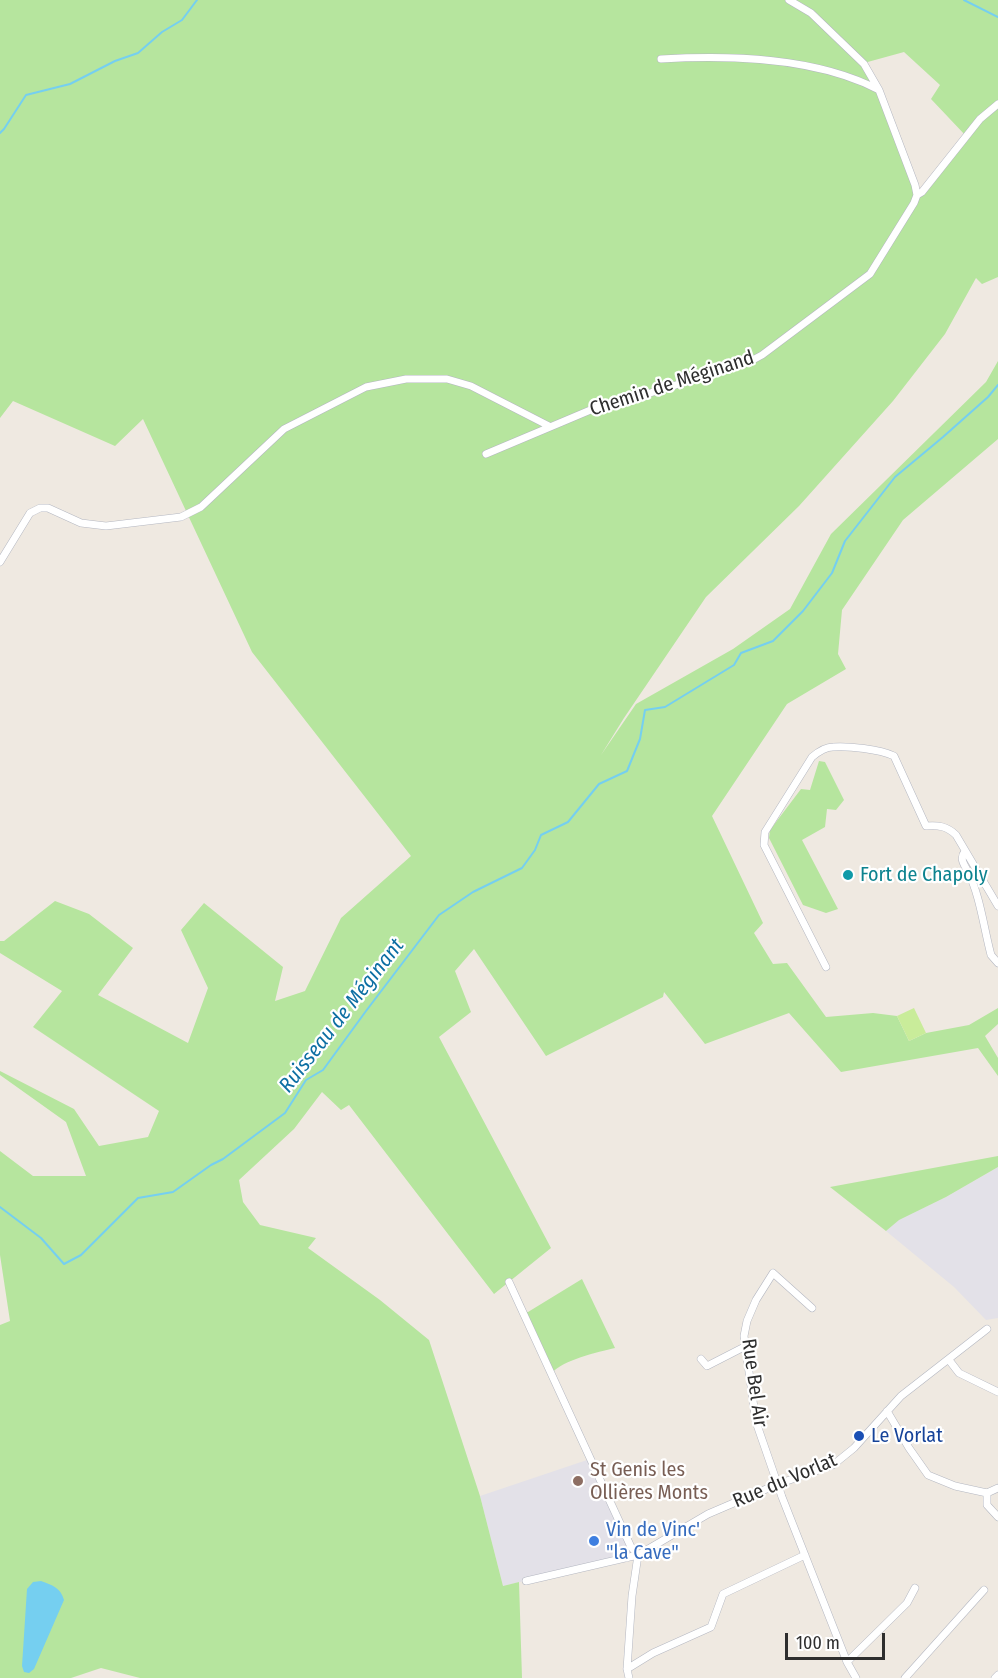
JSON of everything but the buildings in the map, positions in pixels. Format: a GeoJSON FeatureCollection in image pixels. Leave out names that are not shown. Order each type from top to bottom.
{"type":"FeatureCollection","features":[{"type":"Feature","properties":{"kind":"street"},"geometry":{"type":"LineString","coordinates":[[789,0],[811,13],[864,64],[879,90],[917,195]]}},
{"type":"Feature","properties":{"kind":"street"},"geometry":{"type":"LineString","coordinates":[[661,59],[784,61],[843,74],[879,90]]}},
{"type":"Feature","properties":{"kind":"street","name":"Chemin de Méginand"},"geometry":{"type":"LineString","coordinates":[[486,454],[600,406],[716,373],[762,355],[870,274],[917,195],[922,192],[980,119],[998,104]]}},
{"type":"Feature","properties":{"kind":"street"},"geometry":{"type":"LineString","coordinates":[[0,562],[30,513],[40,508],[48,508],[81,523],[106,526],[182,517],[201,507],[284,429],[366,387],[406,379],[447,379],[471,386],[549,426]]}},
{"type":"Feature","properties":{"kind":"street"},"geometry":{"type":"LineString","coordinates":[[826,967],[764,844],[765,832],[812,757],[819,751],[831,747],[885,751],[894,756],[926,826],[943,826],[950,830],[998,906]]}},
{"type":"Feature","properties":{"kind":"street"},"geometry":{"type":"LineString","coordinates":[[965,851],[962,861],[972,880],[991,955],[998,963]]}},
{"type":"Feature","properties":{"kind":"street","name":"Rue Bel Air"},"geometry":{"type":"LineString","coordinates":[[812,1308],[773,1273],[756,1300],[747,1321],[744,1336],[756,1422],[805,1556],[847,1662],[856,1678]]}},
{"type":"Feature","properties":{"kind":"street"},"geometry":{"type":"LineString","coordinates":[[509,1282],[631,1547],[638,1555],[632,1596],[627,1669],[629,1678]]}},
{"type":"Feature","properties":{"kind":"street","name":"Rue du Vorlat"},"geometry":{"type":"LineString","coordinates":[[526,1581],[638,1555],[708,1514],[778,1484],[833,1465],[854,1448],[901,1396],[987,1329]]}},
{"type":"Feature","properties":{"kind":"street"},"geometry":{"type":"LineString","coordinates":[[701,1359],[707,1366],[746,1347]]}},
{"type":"Feature","properties":{"kind":"street"},"geometry":{"type":"LineString","coordinates":[[950,1360],[959,1373],[998,1392]]}},
{"type":"Feature","properties":{"kind":"street"},"geometry":{"type":"LineString","coordinates":[[887,1412],[928,1475],[955,1486],[987,1493],[998,1488]]}},
{"type":"Feature","properties":{"kind":"street"},"geometry":{"type":"LineString","coordinates":[[987,1493],[987,1505],[998,1517]]}},
{"type":"Feature","properties":{"kind":"street"},"geometry":{"type":"LineString","coordinates":[[627,1669],[653,1653],[711,1627],[723,1593],[805,1556]]}},
{"type":"Feature","properties":{"kind":"street"},"geometry":{"type":"LineString","coordinates":[[847,1662],[907,1603],[915,1588]]}},
{"type":"Feature","properties":{"kind":"street"},"geometry":{"type":"LineString","coordinates":[[905,1678],[984,1590]]}},
{"type":"Feature","properties":{"kind":"shaded area"},"geometry":{"type":"Polygon","coordinates":[[[998,1167],[998,1318],[986,1320],[954,1287],[886,1231],[898,1220],[946,1197],[998,1167]]]}},
{"type":"Feature","properties":{"kind":"shaded area"},"geometry":{"type":"Polygon","coordinates":[[[590,1459],[638,1555],[503,1586],[480,1496],[590,1459]]]}},
{"type":"Feature","properties":{"kind":"green space"},"geometry":{"type":"Polygon","coordinates":[[[0,0],[998,0],[998,277],[982,284],[976,278],[945,334],[893,401],[799,506],[706,597],[601,755],[636,704],[733,649],[790,609],[831,534],[986,382],[998,361],[998,439],[903,520],[842,610],[838,654],[846,669],[787,704],[712,816],[763,923],[754,933],[773,964],[787,963],[826,1017],[873,1013],[897,1016],[909,1041],[926,1033],[969,1025],[998,1008],[998,1024],[985,1036],[998,1058],[998,1076],[978,1048],[841,1072],[789,1013],[705,1044],[664,992],[663,997],[546,1056],[474,949],[455,971],[471,1012],[439,1037],[551,1248],[494,1294],[349,1105],[341,1110],[322,1092],[294,1129],[239,1180],[243,1202],[260,1225],[316,1238],[308,1248],[380,1300],[429,1340],[480,1496],[503,1586],[519,1582],[522,1678],[140,1678],[101,1668],[71,1678],[0,1678],[0,1325],[10,1321],[0,1255],[0,1151],[33,1176],[86,1176],[66,1122],[0,1075],[0,1071],[74,1109],[99,1146],[148,1137],[159,1111],[33,1027],[62,991],[0,953],[0,941],[4,941],[55,901],[89,914],[133,948],[98,995],[188,1043],[208,988],[181,930],[204,903],[283,967],[275,1001],[305,991],[341,918],[411,856],[252,652],[143,419],[115,446],[13,401],[0,418],[0,0]],[[904,52],[864,63],[879,90],[917,195],[966,136],[931,99],[940,85],[904,52]]]}},
{"type":"Feature","properties":{"kind":"green space"},"geometry":{"type":"Polygon","coordinates":[[[819,761],[825,762],[844,800],[836,810],[827,809],[825,827],[802,840],[838,909],[826,913],[803,905],[769,838],[770,830],[801,789],[810,790],[819,761]]]}},
{"type":"Feature","properties":{"kind":"green space"},"geometry":{"type":"Polygon","coordinates":[[[914,1008],[926,1033],[909,1041],[897,1016],[914,1008]]]}},
{"type":"Feature","properties":{"kind":"green space"},"geometry":{"type":"Polygon","coordinates":[[[998,1156],[998,1167],[946,1197],[899,1220],[886,1231],[830,1187],[998,1156]]]}},
{"type":"Feature","properties":{"kind":"green space"},"geometry":{"type":"Polygon","coordinates":[[[582,1279],[615,1348],[572,1361],[551,1374],[522,1310],[528,1312],[582,1279]]]}},
{"type":"Feature","properties":{"kind":"water"},"geometry":{"type":"Polygon","coordinates":[[[41,1581],[58,1590],[64,1600],[34,1669],[29,1673],[24,1672],[22,1666],[27,1589],[33,1582],[41,1581]]]}},
{"type":"Feature","properties":{"kind":"waterway"},"geometry":{"type":"LineString","coordinates":[[0,133],[26,95],[70,84],[115,61],[138,53],[162,32],[182,20],[197,0]]}},
{"type":"Feature","properties":{"kind":"waterway"},"geometry":{"type":"LineString","coordinates":[[964,0],[998,17]]}},
{"type":"Feature","properties":{"kind":"waterway","name":"Ruisseau de Méginant"},"geometry":{"type":"LineString","coordinates":[[0,1207],[41,1238],[64,1264],[81,1255],[138,1198],[173,1192],[223,1159],[285,1113],[306,1080],[323,1070],[439,915],[473,892],[522,868],[535,850],[541,835],[568,822],[599,784],[627,771],[640,739],[645,710],[665,707],[734,665],[741,653],[773,641],[803,611],[832,573],[845,541],[895,477],[988,397],[998,385]]}},
{"type":"Feature","properties":{"kind":"place","name":"Fort de Chapoly"},"geometry":{"type":"Point","coordinates":[848,875]}},
{"type":"Feature","properties":{"kind":"place","name":"Le Vorlat"},"geometry":{"type":"Point","coordinates":[859,1436]}},
{"type":"Feature","properties":{"kind":"place","name":"St Genis les Ollières Monts"},"geometry":{"type":"Point","coordinates":[578,1481]}},
{"type":"Feature","properties":{"kind":"place","name":"Vin de Vinc' \"la Cave\""},"geometry":{"type":"Point","coordinates":[594,1541]}}]}
